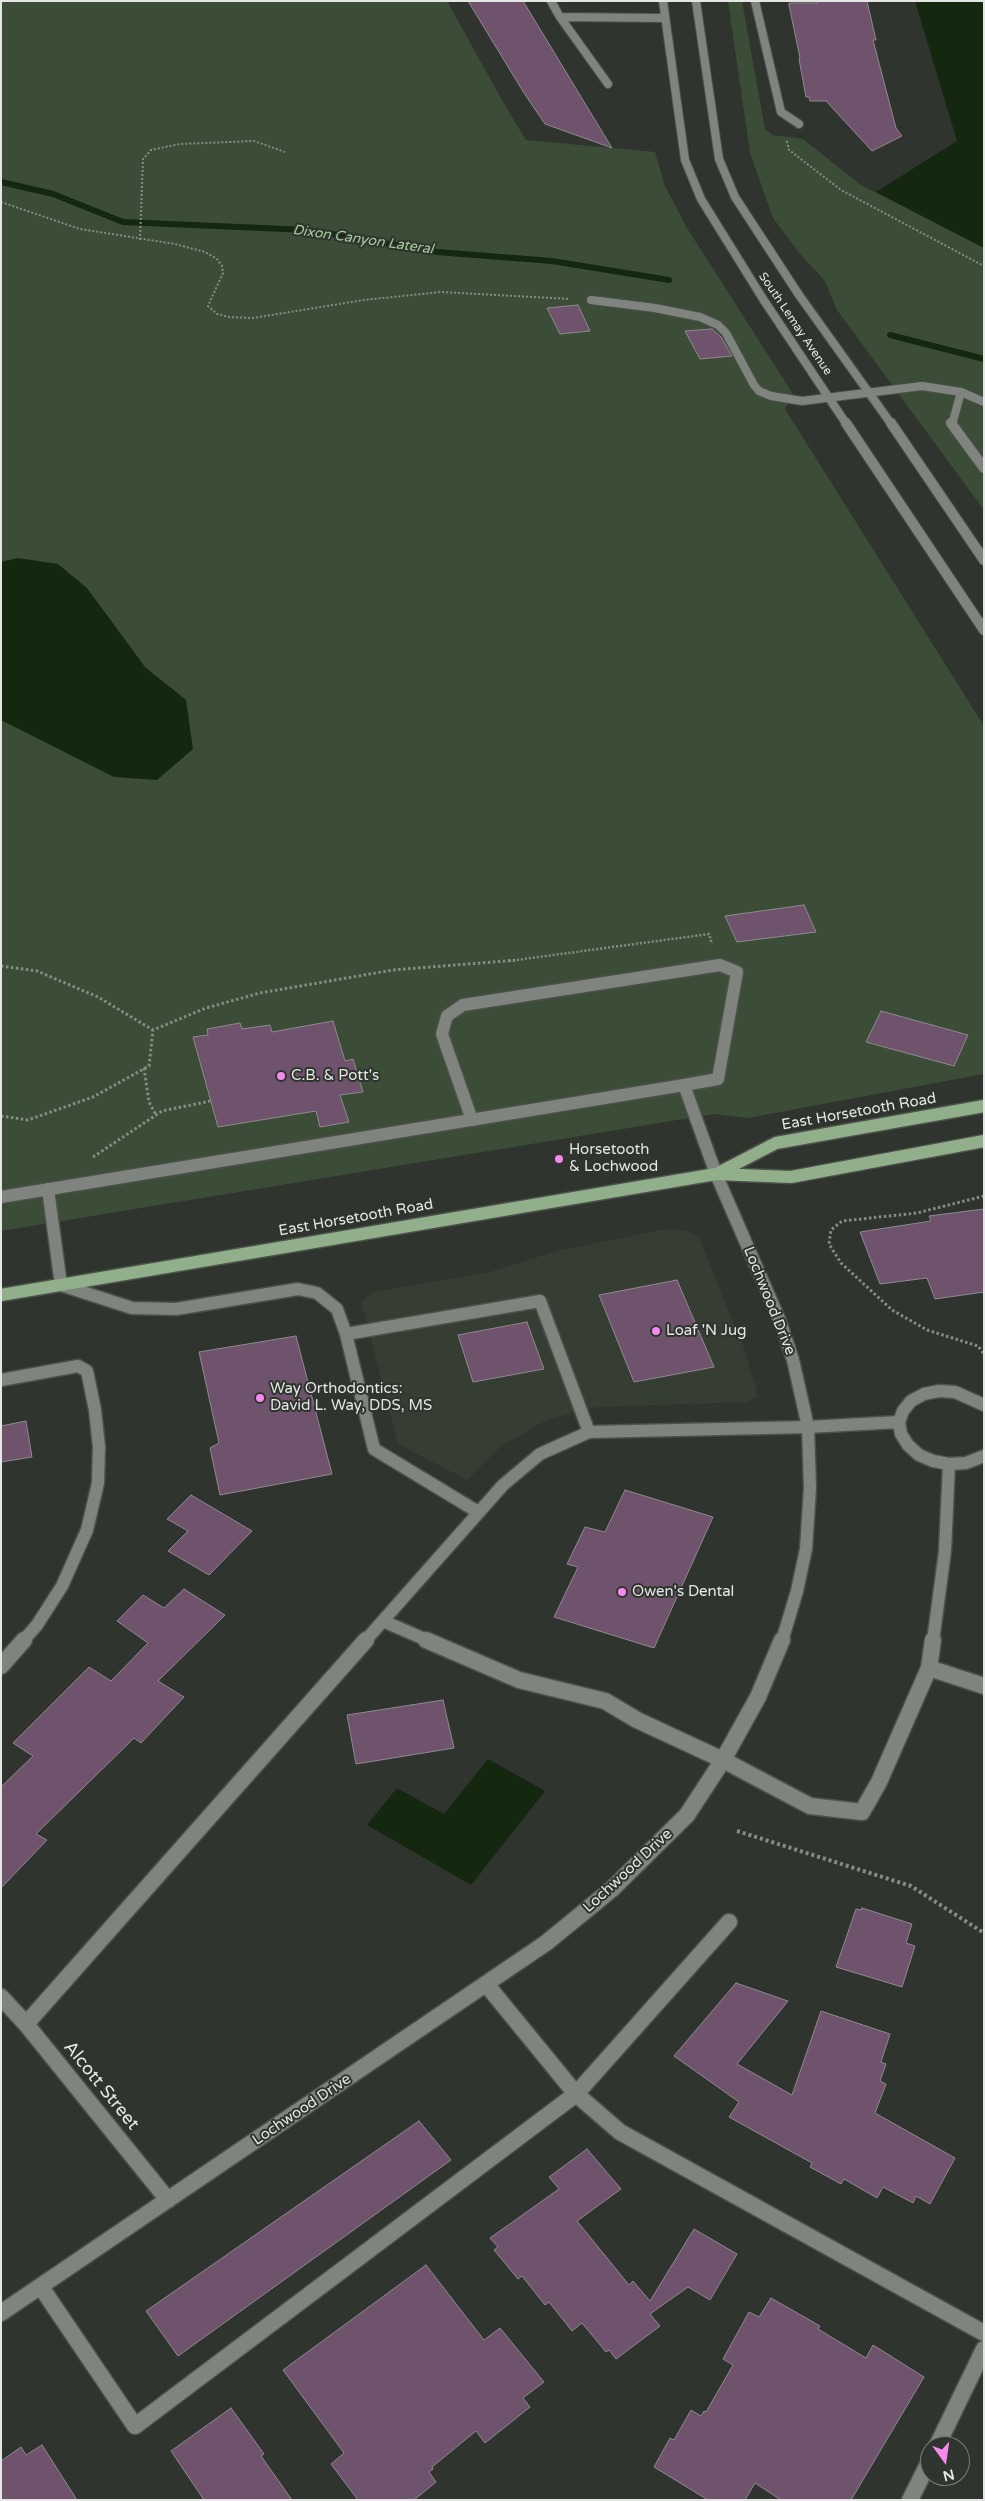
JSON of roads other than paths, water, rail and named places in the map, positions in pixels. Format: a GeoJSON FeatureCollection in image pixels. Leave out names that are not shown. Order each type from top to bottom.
{"type":"FeatureCollection","features":[{"type":"Feature","properties":{"kind":"main road"},"geometry":{"type":"LineString","coordinates":[[551,1],[560,17],[608,84]]}},
{"type":"Feature","properties":{"kind":"main road","name":"South Lemay Avenue"},"geometry":{"type":"LineString","coordinates":[[663,1],[685,160],[701,199],[984,630]]}},
{"type":"Feature","properties":{"kind":"main road","name":"South Lemay Avenue"},"geometry":{"type":"LineString","coordinates":[[696,1],[719,159],[735,197],[802,300],[870,394],[984,560]]}},
{"type":"Feature","properties":{"kind":"main road"},"geometry":{"type":"LineString","coordinates":[[755,1],[781,112],[798,124]]}},
{"type":"Feature","properties":{"kind":"main road"},"geometry":{"type":"LineString","coordinates":[[560,17],[664,18]]}},
{"type":"Feature","properties":{"kind":"main road"},"geometry":{"type":"LineString","coordinates":[[591,300],[655,308],[700,317],[718,325],[726,333],[759,391],[782,399],[830,398],[922,386],[961,392],[984,402]]}},
{"type":"Feature","properties":{"kind":"main road"},"geometry":{"type":"LineString","coordinates":[[961,392],[951,423],[984,468]]}},
{"type":"Feature","properties":{"kind":"main road"},"geometry":{"type":"LineString","coordinates":[[1,1197],[54,1189],[472,1120],[684,1085],[718,1079],[737,972],[720,964],[463,1004],[447,1016],[442,1034],[472,1120]]}},
{"type":"Feature","properties":{"kind":"main road","name":"Lochwood Drive"},"geometry":{"type":"LineString","coordinates":[[1,2313],[546,1943],[612,1890],[687,1815],[723,1760],[758,1697],[781,1644],[797,1591],[806,1549],[810,1488],[808,1427],[793,1360],[780,1321],[716,1174],[684,1085]]}},
{"type":"Feature","properties":{"kind":"main road","name":"East Horsetooth Road"},"geometry":{"type":"LineString","coordinates":[[716,1174],[776,1143],[984,1106]]}},
{"type":"Feature","properties":{"kind":"main road","name":"East Horsetooth Road"},"geometry":{"type":"LineString","coordinates":[[1,1295],[716,1174],[791,1177],[984,1141]]}},
{"type":"Feature","properties":{"kind":"main road"},"geometry":{"type":"LineString","coordinates":[[54,1189],[61,1285],[132,1308],[176,1309],[298,1289],[317,1293],[337,1309],[346,1334],[374,1449],[478,1512]]}},
{"type":"Feature","properties":{"kind":"main road"},"geometry":{"type":"LineString","coordinates":[[346,1334],[540,1302],[589,1432]]}},
{"type":"Feature","properties":{"kind":"main road"},"geometry":{"type":"LineString","coordinates":[[1,1380],[78,1366],[86,1371],[95,1410],[99,1447],[98,1483],[84,1538],[62,1586],[37,1625],[1,1666]]}},
{"type":"Feature","properties":{"kind":"main road"},"geometry":{"type":"LineString","coordinates":[[984,1405],[970,1397],[955,1392],[939,1391],[924,1394],[911,1401],[903,1410],[899,1422],[901,1434],[908,1446],[919,1455],[949,1464],[966,1464],[984,1456]]}},
{"type":"Feature","properties":{"kind":"main road"},"geometry":{"type":"LineString","coordinates":[[26,2024],[502,1485],[540,1454],[589,1432],[808,1427],[899,1422]]}},
{"type":"Feature","properties":{"kind":"main road"},"geometry":{"type":"LineString","coordinates":[[383,1620],[519,1680],[605,1701],[637,1720],[723,1760],[810,1806],[862,1812],[879,1782],[929,1668],[945,1551],[949,1464]]}},
{"type":"Feature","properties":{"kind":"main road"},"geometry":{"type":"LineString","coordinates":[[929,1668],[984,1686]]}},
{"type":"Feature","properties":{"kind":"main road"},"geometry":{"type":"LineString","coordinates":[[40,2286],[135,2426],[576,2094],[729,1922]]}},
{"type":"Feature","properties":{"kind":"main road"},"geometry":{"type":"LineString","coordinates":[[486,1984],[576,2094],[620,2132],[984,2333]]}},
{"type":"Feature","properties":{"kind":"main road","name":"Alcott Street"},"geometry":{"type":"LineString","coordinates":[[1,1998],[26,2024],[168,2200]]}},
{"type":"Feature","properties":{"kind":"main road"},"geometry":{"type":"LineString","coordinates":[[942,2436],[984,2350]]}},
{"type":"Feature","properties":{"kind":"main road"},"geometry":{"type":"LineString","coordinates":[[910,2500],[920,2480]]}},
{"type":"Feature","properties":{"kind":"waterway","name":"Dixon Canyon Lateral"},"geometry":{"type":"LineString","coordinates":[[1,182],[53,194],[123,222],[308,230],[437,252],[552,261],[669,280]]}},
{"type":"Feature","properties":{"kind":"waterway","name":"Dixon Canyon Lateral"},"geometry":{"type":"LineString","coordinates":[[890,335],[984,359]]}},
{"type":"Feature","properties":{"kind":"place","name":"C.B. & Pott's"},"geometry":{"type":"Point","coordinates":[281,1076]}},
{"type":"Feature","properties":{"kind":"place","name":"Horsetooth & Lochwood"},"geometry":{"type":"Point","coordinates":[559,1159]}},
{"type":"Feature","properties":{"kind":"place","name":"Loaf 'N Jug"},"geometry":{"type":"Point","coordinates":[656,1331]}},
{"type":"Feature","properties":{"kind":"place","name":"Way Orthodontics: David L. Way, DDS, MS"},"geometry":{"type":"Point","coordinates":[260,1398]}},
{"type":"Feature","properties":{"kind":"place","name":"Owen's Dental"},"geometry":{"type":"Point","coordinates":[622,1592]}}]}
